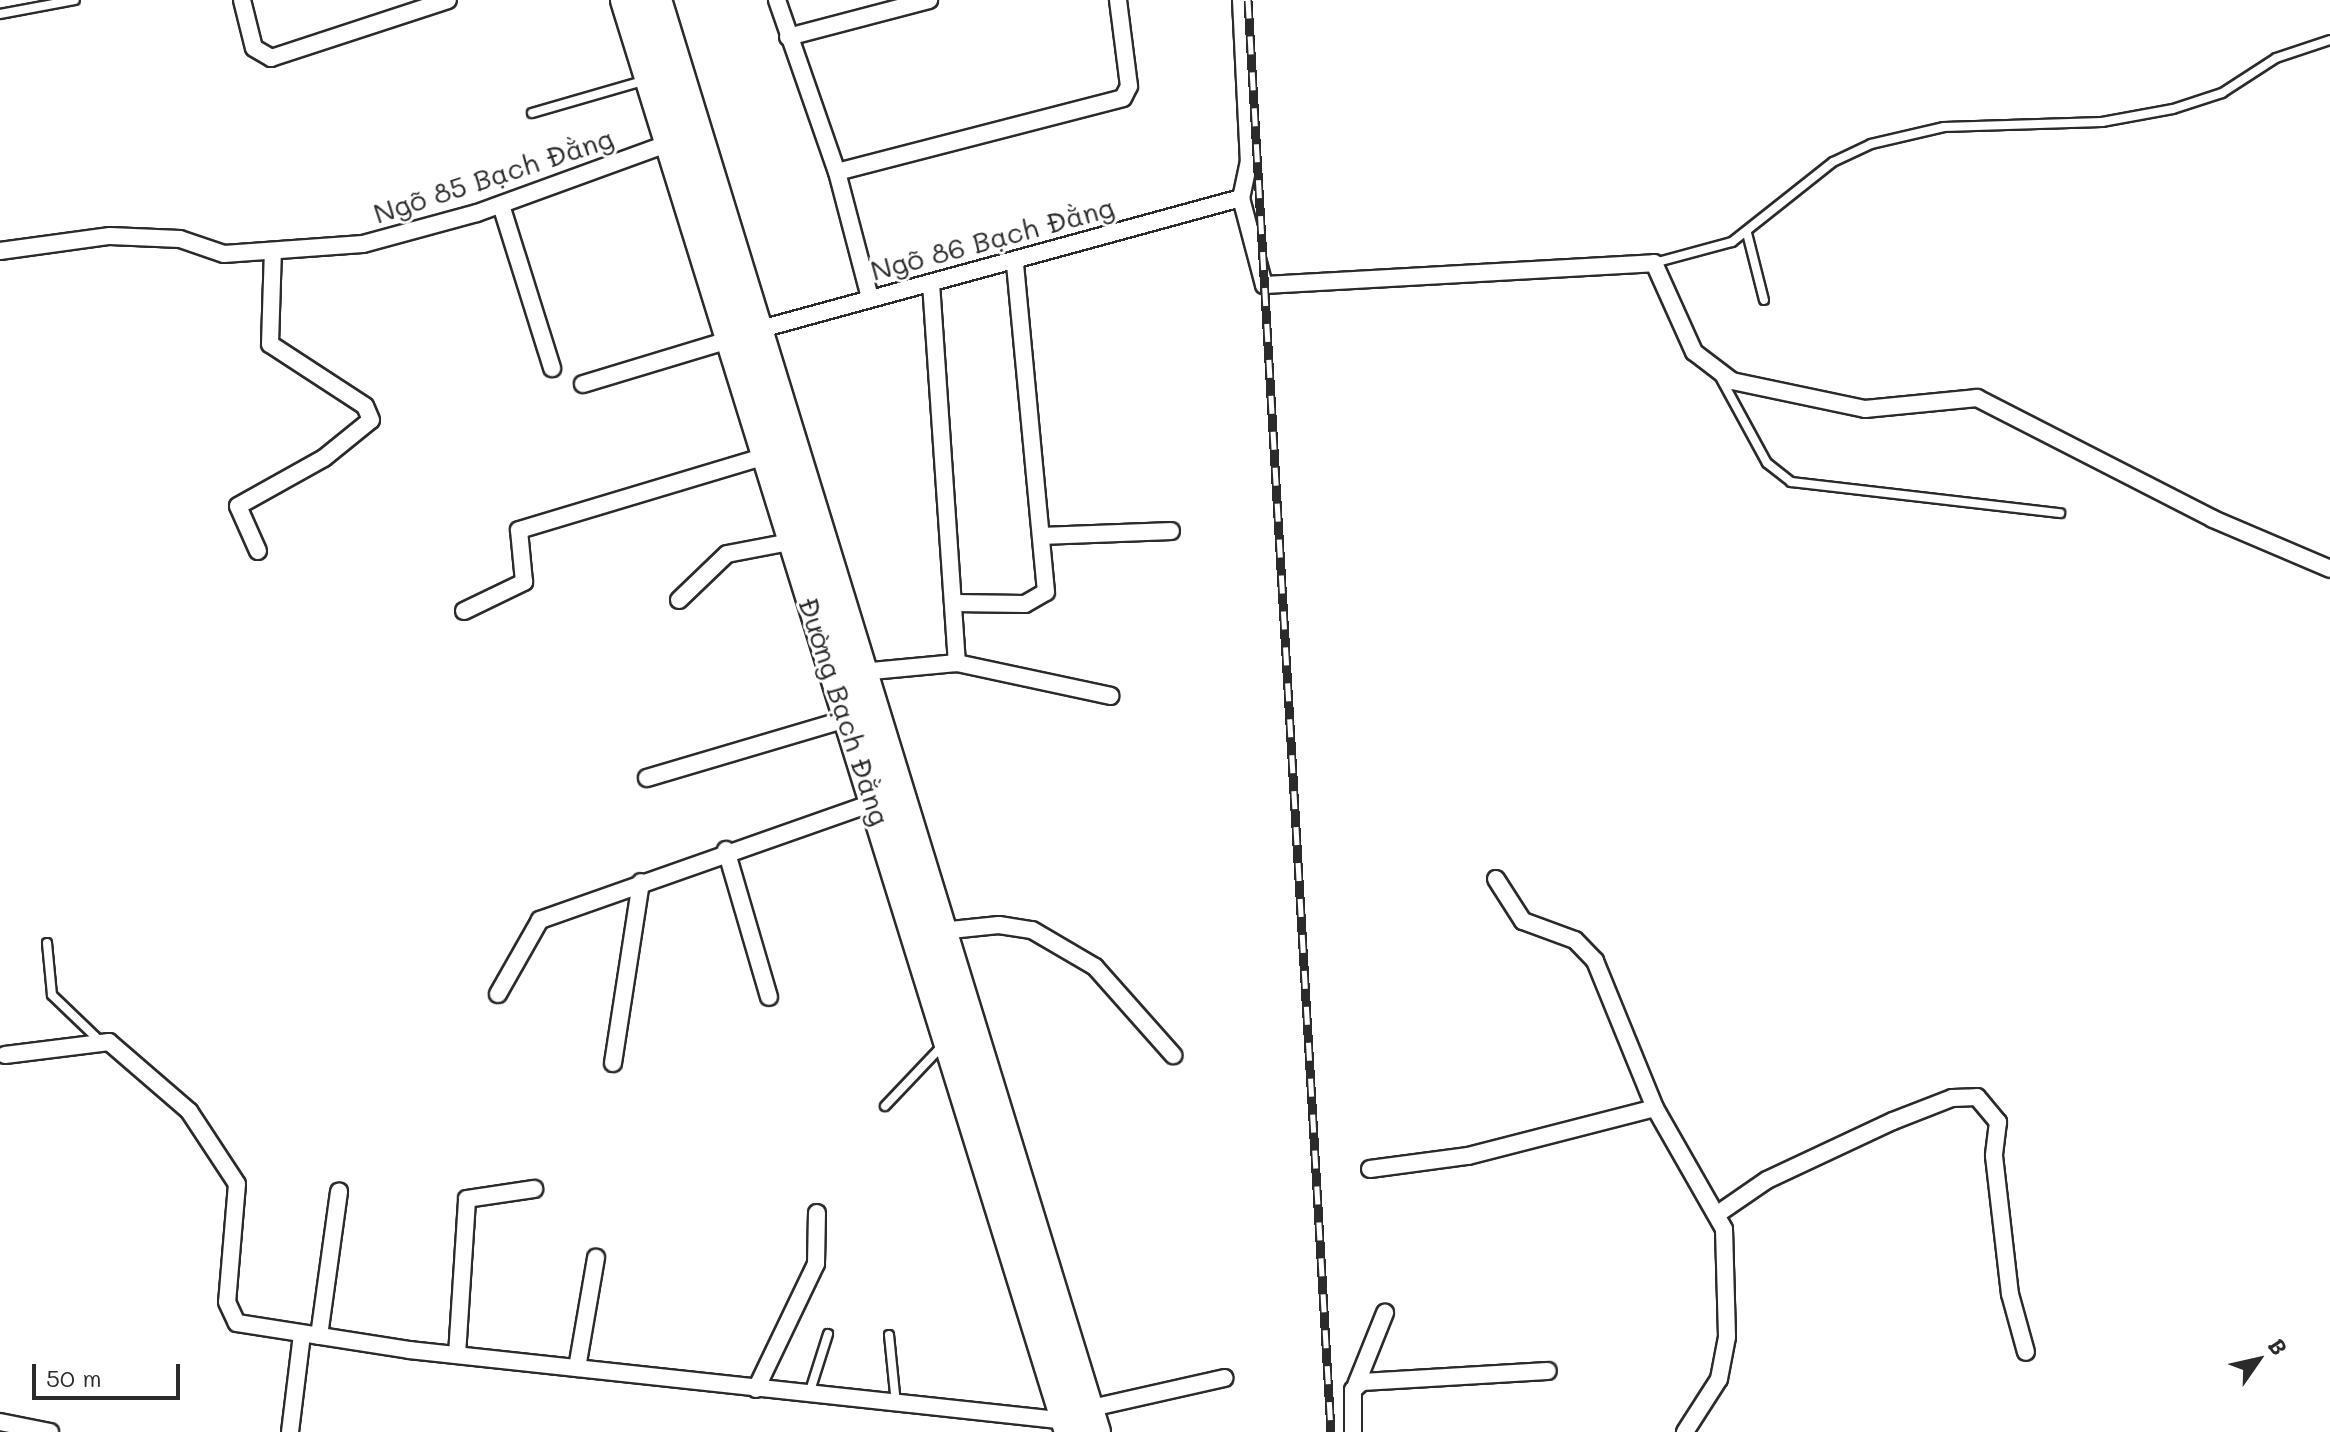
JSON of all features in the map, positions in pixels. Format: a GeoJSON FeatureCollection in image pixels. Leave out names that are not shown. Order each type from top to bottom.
{"type":"FeatureCollection","features":[{"type":"Feature","properties":{"kind":"highway","name":"Đường Bạch Đằng"},"geometry":{"type":"LineString","coordinates":[[626,0],[661,83],[743,335],[861,672],[941,931],[1080,1424]]}},
{"type":"Feature","properties":{"kind":"highway","name":"Đường Bạch Đằng"},"geometry":{"type":"LineString","coordinates":[[656,0],[661,83],[669,143],[743,335],[765,456],[790,542],[876,802],[949,1039],[1080,1424]]}},
{"type":"Feature","properties":{"kind":"street"},"geometry":{"type":"LineString","coordinates":[[242,0],[254,48],[271,58],[448,0]]}},
{"type":"Feature","properties":{"kind":"street"},"geometry":{"type":"LineString","coordinates":[[777,0],[837,172],[870,298]]}},
{"type":"Feature","properties":{"kind":"street"},"geometry":{"type":"LineString","coordinates":[[788,37],[929,0]]}},
{"type":"Feature","properties":{"kind":"street"},"geometry":{"type":"LineString","coordinates":[[837,172],[1123,98],[1129,86],[1118,0]]}},
{"type":"Feature","properties":{"kind":"street"},"geometry":{"type":"LineString","coordinates":[[1241,0],[1249,161],[1241,198],[1264,285],[1654,263],[1694,352],[1719,375],[1865,409],[1977,398],[2213,519],[2330,569]]}},
{"type":"Feature","properties":{"kind":"street","name":"Ngõ 85 Bạch Đằng"},"geometry":{"type":"LineString","coordinates":[[0,251],[146,236],[224,254],[363,244],[501,205],[669,143]]}},
{"type":"Feature","properties":{"kind":"street","name":"Ngõ 86 Bạch Đằng"},"geometry":{"type":"LineString","coordinates":[[583,384],[870,298],[1241,198]]}},
{"type":"Feature","properties":{"kind":"street"},"geometry":{"type":"LineString","coordinates":[[501,205],[552,368]]}},
{"type":"Feature","properties":{"kind":"street"},"geometry":{"type":"LineString","coordinates":[[258,551],[238,506],[324,458],[371,420],[365,406],[270,344],[273,251]]}},
{"type":"Feature","properties":{"kind":"street"},"geometry":{"type":"LineString","coordinates":[[954,603],[1043,598],[1042,536],[1015,261]]}},
{"type":"Feature","properties":{"kind":"street"},"geometry":{"type":"LineString","coordinates":[[931,283],[957,663]]}},
{"type":"Feature","properties":{"kind":"street"},"geometry":{"type":"LineString","coordinates":[[464,611],[524,582],[519,530],[765,456]]}},
{"type":"Feature","properties":{"kind":"street"},"geometry":{"type":"LineString","coordinates":[[1042,536],[1171,531]]}},
{"type":"Feature","properties":{"kind":"street"},"geometry":{"type":"LineString","coordinates":[[679,600],[727,554],[790,542]]}},
{"type":"Feature","properties":{"kind":"street"},"geometry":{"type":"LineString","coordinates":[[861,672],[957,663],[1111,696]]}},
{"type":"Feature","properties":{"kind":"street"},"geometry":{"type":"LineString","coordinates":[[647,778],[849,718]]}},
{"type":"Feature","properties":{"kind":"street"},"geometry":{"type":"LineString","coordinates":[[498,994],[540,920],[726,850],[876,802]]}},
{"type":"Feature","properties":{"kind":"street"},"geometry":{"type":"LineString","coordinates":[[726,850],[769,997]]}},
{"type":"Feature","properties":{"kind":"street"},"geometry":{"type":"LineString","coordinates":[[1496,879],[1523,921],[1575,940],[1595,961],[1655,1108],[1684,1167],[1719,1213],[1727,1337],[1719,1379],[1685,1432]]}},
{"type":"Feature","properties":{"kind":"street"},"geometry":{"type":"LineString","coordinates":[[613,1063],[641,882]]}},
{"type":"Feature","properties":{"kind":"street"},"geometry":{"type":"LineString","coordinates":[[941,931],[999,925],[1032,930],[1095,967],[1173,1055]]}},
{"type":"Feature","properties":{"kind":"street"},"geometry":{"type":"LineString","coordinates":[[5,1055],[99,1040],[122,1048],[175,1097],[230,1167],[238,1206],[231,1318],[310,1335],[457,1355],[1080,1424],[1225,1378]]}},
{"type":"Feature","properties":{"kind":"street"},"geometry":{"type":"LineString","coordinates":[[1719,1213],[1767,1180],[1893,1121],[1944,1100],[1977,1097],[1998,1122],[1994,1156],[2010,1294],[2026,1352]]}},
{"type":"Feature","properties":{"kind":"street"},"geometry":{"type":"LineString","coordinates":[[1370,1169],[1468,1156],[1655,1108]]}},
{"type":"Feature","properties":{"kind":"street"},"geometry":{"type":"LineString","coordinates":[[457,1355],[467,1199],[534,1189]]}},
{"type":"Feature","properties":{"kind":"street"},"geometry":{"type":"LineString","coordinates":[[290,1432],[339,1191]]}},
{"type":"Feature","properties":{"kind":"street"},"geometry":{"type":"LineString","coordinates":[[756,1389],[816,1264],[817,1213]]}},
{"type":"Feature","properties":{"kind":"street"},"geometry":{"type":"LineString","coordinates":[[577,1368],[596,1258]]}},
{"type":"Feature","properties":{"kind":"street"},"geometry":{"type":"LineString","coordinates":[[1353,1432],[1356,1385],[1385,1313]]}},
{"type":"Feature","properties":{"kind":"street"},"geometry":{"type":"LineString","coordinates":[[1356,1385],[1548,1371]]}},
{"type":"Feature","properties":{"kind":"street"},"geometry":{"type":"LineString","coordinates":[[0,1422],[50,1432]]}},
{"type":"Feature","properties":{"kind":"lane"},"geometry":{"type":"LineString","coordinates":[[0,14],[75,0]]}},
{"type":"Feature","properties":{"kind":"lane"},"geometry":{"type":"LineString","coordinates":[[1654,263],[1747,233],[1859,147],[1944,127],[2102,122],[2173,109],[2330,40]]}},
{"type":"Feature","properties":{"kind":"lane"},"geometry":{"type":"LineString","coordinates":[[532,113],[661,83]]}},
{"type":"Feature","properties":{"kind":"lane"},"geometry":{"type":"LineString","coordinates":[[1747,233],[1764,300]]}},
{"type":"Feature","properties":{"kind":"lane"},"geometry":{"type":"LineString","coordinates":[[1719,375],[1767,463],[1791,482],[2060,513]]}},
{"type":"Feature","properties":{"kind":"lane"},"geometry":{"type":"LineString","coordinates":[[47,943],[52,995],[99,1040]]}},
{"type":"Feature","properties":{"kind":"lane"},"geometry":{"type":"LineString","coordinates":[[885,1106],[949,1039]]}},
{"type":"Feature","properties":{"kind":"lane"},"geometry":{"type":"LineString","coordinates":[[808,1395],[828,1334]]}},
{"type":"Feature","properties":{"kind":"lane"},"geometry":{"type":"LineString","coordinates":[[889,1335],[896,1404]]}},
{"type":"Feature","properties":{"kind":"railway"},"geometry":{"type":"LineString","coordinates":[[1248,0],[1331,1432]]}}]}
